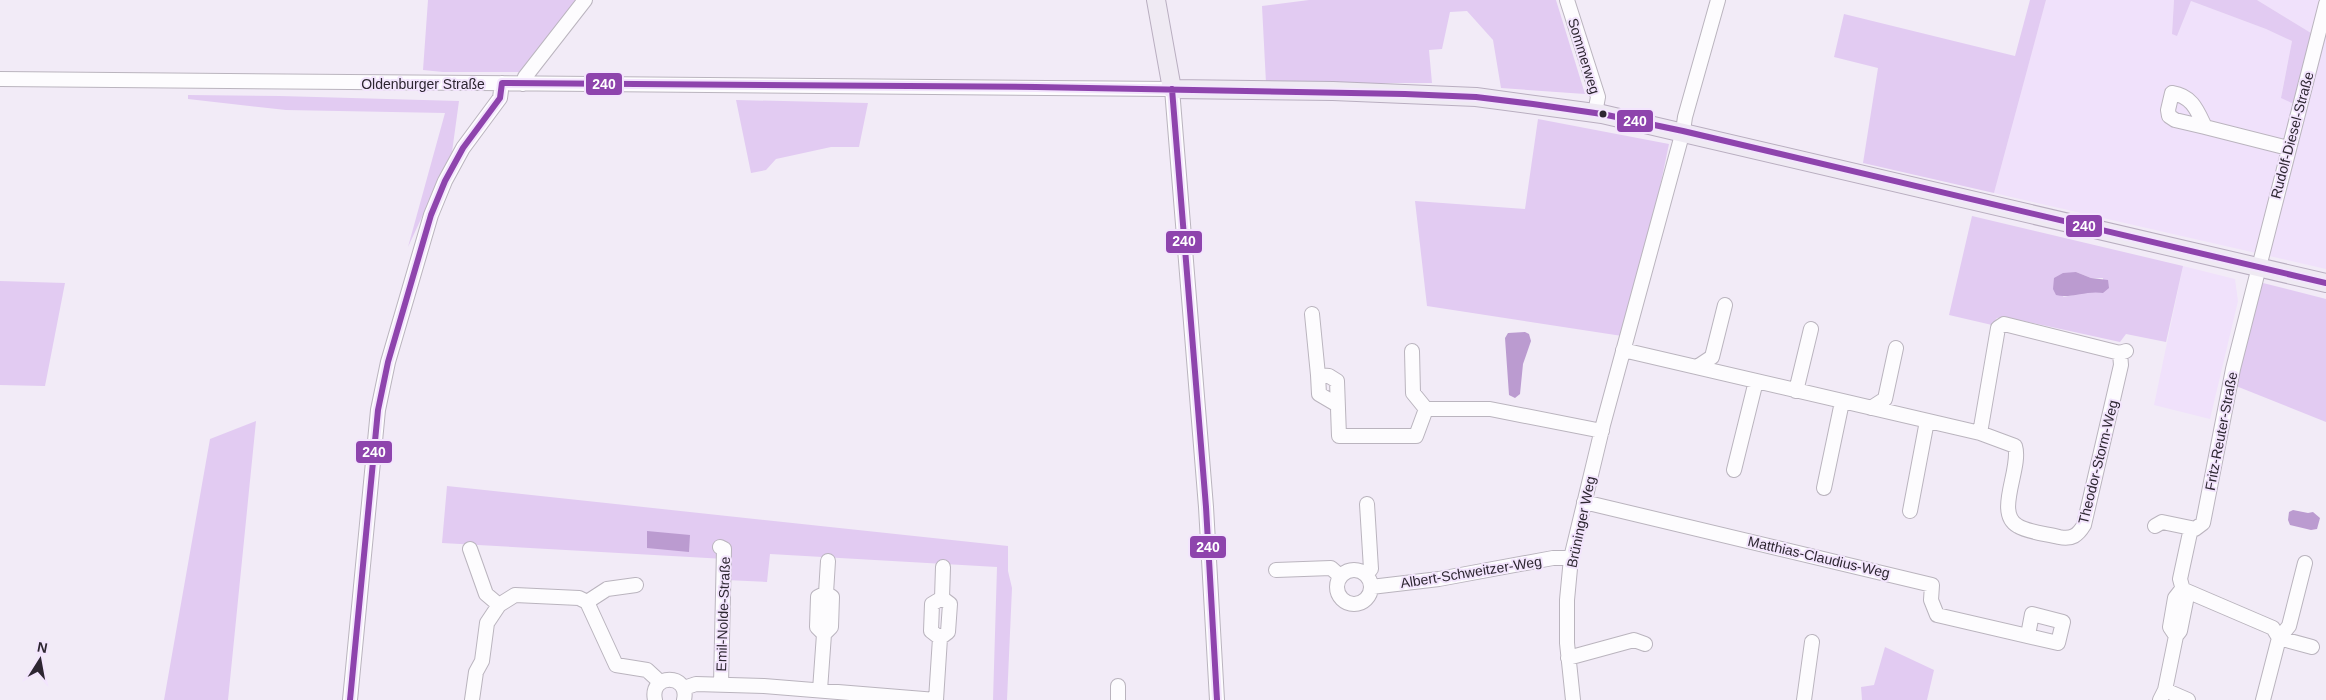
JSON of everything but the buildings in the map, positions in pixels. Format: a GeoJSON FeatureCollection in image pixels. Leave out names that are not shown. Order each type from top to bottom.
{"type":"FeatureCollection","features":[{"type":"Feature","properties":{"kind":"main road"},"geometry":{"type":"LineString","coordinates":[[1156,0],[1172,89]]}},
{"type":"Feature","properties":{"kind":"main road","name":"Oldenburger Straße"},"geometry":{"type":"LineString","coordinates":[[1172,89],[1333,91],[1476,97],[1595,113],[1683,131],[2326,283]]}},
{"type":"Feature","properties":{"kind":"street"},"geometry":{"type":"LineString","coordinates":[[523,84],[525,77],[585,0]]}},
{"type":"Feature","properties":{"kind":"street","name":"Sommerweg"},"geometry":{"type":"LineString","coordinates":[[1567,0],[1598,97],[1595,113]]}},
{"type":"Feature","properties":{"kind":"street","name":"Brüninger Weg"},"geometry":{"type":"LineString","coordinates":[[1573,700],[1568,658],[1567,600],[1571,558],[1623,350],[1718,0]]}},
{"type":"Feature","properties":{"kind":"street","name":"Rudolf-Diesel-Straße"},"geometry":{"type":"LineString","coordinates":[[2259,266],[2326,4]]}},
{"type":"Feature","properties":{"kind":"street","name":"Oldenburger Straße"},"geometry":{"type":"LineString","coordinates":[[0,79],[319,84],[502,83],[1172,89]]}},
{"type":"Feature","properties":{"kind":"street"},"geometry":{"type":"LineString","coordinates":[[350,700],[378,410],[388,362],[431,215],[445,181],[463,148],[500,98],[502,83]]}},
{"type":"Feature","properties":{"kind":"street"},"geometry":{"type":"LineString","coordinates":[[1172,89],[1206,501],[1218,700]]}},
{"type":"Feature","properties":{"kind":"street"},"geometry":{"type":"LineString","coordinates":[[2205,127],[2288,148]]}},
{"type":"Feature","properties":{"kind":"street","name":"Fritz-Reuter-Straße"},"geometry":{"type":"LineString","coordinates":[[2162,695],[2176,636],[2170,627],[2175,598],[2182,589],[2180,579],[2191,528],[2195,529],[2202,523],[2233,369],[2259,266]]}},
{"type":"Feature","properties":{"kind":"street"},"geometry":{"type":"LineString","coordinates":[[1720,372],[1712,357],[1725,305]]}},
{"type":"Feature","properties":{"kind":"street"},"geometry":{"type":"LineString","coordinates":[[1312,314],[1319,394],[1336,404],[1339,436],[1416,436],[1426,409]]}},
{"type":"Feature","properties":{"kind":"street","name":"Theodor-Storm-Weg"},"geometry":{"type":"LineString","coordinates":[[1623,350],[1980,433],[2015,446],[2018,456],[2007,507],[2008,517],[2018,526],[2067,538],[2078,534],[2084,525],[2123,352],[2004,324],[1998,328],[1980,433]]}},
{"type":"Feature","properties":{"kind":"street"},"geometry":{"type":"LineString","coordinates":[[1796,391],[1811,329]]}},
{"type":"Feature","properties":{"kind":"street"},"geometry":{"type":"LineString","coordinates":[[1894,413],[1885,400],[1896,348]]}},
{"type":"Feature","properties":{"kind":"street"},"geometry":{"type":"LineString","coordinates":[[1412,351],[1413,393],[1426,409]]}},
{"type":"Feature","properties":{"kind":"street"},"geometry":{"type":"LineString","coordinates":[[1697,367],[1712,357]]}},
{"type":"Feature","properties":{"kind":"street"},"geometry":{"type":"LineString","coordinates":[[1734,470],[1756,381]]}},
{"type":"Feature","properties":{"kind":"street"},"geometry":{"type":"LineString","coordinates":[[1871,408],[1885,400]]}},
{"type":"Feature","properties":{"kind":"street"},"geometry":{"type":"LineString","coordinates":[[1824,488],[1842,402]]}},
{"type":"Feature","properties":{"kind":"street"},"geometry":{"type":"LineString","coordinates":[[1426,409],[1490,409],[1602,431]]}},
{"type":"Feature","properties":{"kind":"street"},"geometry":{"type":"LineString","coordinates":[[1910,511],[1927,421]]}},
{"type":"Feature","properties":{"kind":"street","name":"Matthias-Claudius-Weg"},"geometry":{"type":"LineString","coordinates":[[1584,502],[1932,585],[1931,600],[1937,615],[2028,635]]}},
{"type":"Feature","properties":{"kind":"street"},"geometry":{"type":"LineString","coordinates":[[1365,574],[1371,569],[1367,504]]}},
{"type":"Feature","properties":{"kind":"street"},"geometry":{"type":"LineString","coordinates":[[2156,526],[2162,522],[2191,528]]}},
{"type":"Feature","properties":{"kind":"street","name":"Emil-Nolde-Straße"},"geometry":{"type":"LineString","coordinates":[[720,547],[724,549],[720,684]]}},
{"type":"Feature","properties":{"kind":"street"},"geometry":{"type":"LineString","coordinates":[[470,549],[486,594],[499,605]]}},
{"type":"Feature","properties":{"kind":"street","name":"Albert-Schweitzer-Weg"},"geometry":{"type":"LineString","coordinates":[[1371,587],[1439,579],[1553,558],[1571,558]]}},
{"type":"Feature","properties":{"kind":"street"},"geometry":{"type":"LineString","coordinates":[[820,690],[824,634],[831,627],[832,597],[826,594],[828,562]]}},
{"type":"Feature","properties":{"kind":"street"},"geometry":{"type":"LineString","coordinates":[[2263,700],[2279,638],[2289,626],[2305,563]]}},
{"type":"Feature","properties":{"kind":"street"},"geometry":{"type":"LineString","coordinates":[[655,700],[654,689],[660,682],[676,680],[684,694],[696,684],[720,684],[936,700],[940,638],[948,632],[950,604],[942,598],[943,567]]}},
{"type":"Feature","properties":{"kind":"street"},"geometry":{"type":"LineString","coordinates":[[1276,570],[1330,568],[1340,576]]}},
{"type":"Feature","properties":{"kind":"street"},"geometry":{"type":"LineString","coordinates":[[1353,569],[1365,574],[1371,587],[1364,601],[1359,604],[1343,601],[1337,592],[1336,586],[1340,576],[1353,569]]}},
{"type":"Feature","properties":{"kind":"street"},"geometry":{"type":"LineString","coordinates":[[587,602],[607,589],[636,585]]}},
{"type":"Feature","properties":{"kind":"street"},"geometry":{"type":"LineString","coordinates":[[2182,589],[2273,628],[2279,638],[2312,647]]}},
{"type":"Feature","properties":{"kind":"street"},"geometry":{"type":"LineString","coordinates":[[472,700],[476,672],[482,661],[487,623],[499,605],[515,595],[579,598],[587,602],[616,665],[647,670],[660,682]]}},
{"type":"Feature","properties":{"kind":"street"},"geometry":{"type":"LineString","coordinates":[[1568,658],[1634,640],[1645,644]]}},
{"type":"Feature","properties":{"kind":"street"},"geometry":{"type":"LineString","coordinates":[[1804,700],[1812,642]]}},
{"type":"Feature","properties":{"kind":"street"},"geometry":{"type":"LineString","coordinates":[[2162,695],[2188,700]]}},
{"type":"Feature","properties":{"kind":"shaded area"},"geometry":{"type":"Polygon","coordinates":[[[428,0],[576,0],[519,72],[443,72],[423,70],[428,0]]]}},
{"type":"Feature","properties":{"kind":"shaded area"},"geometry":{"type":"Polygon","coordinates":[[[1309,0],[1556,0],[1585,94],[1501,88],[1493,40],[1467,11],[1450,12],[1442,49],[1429,50],[1432,83],[1266,83],[1262,6],[1309,0]]]}},
{"type":"Feature","properties":{"kind":"shaded area"},"geometry":{"type":"Polygon","coordinates":[[[2030,0],[2046,0],[1994,193],[1863,163],[1878,68],[1834,57],[1844,14],[2015,56],[2030,0]]]}},
{"type":"Feature","properties":{"kind":"shaded area"},"geometry":{"type":"Polygon","coordinates":[[[2046,0],[2174,0],[2172,33],[2177,36],[2191,1],[2266,29],[2292,41],[2281,97],[2311,33],[2257,0],[2326,0],[2326,269],[1994,193],[2046,0]]]}},
{"type":"Feature","properties":{"kind":"shaded area"},"geometry":{"type":"Polygon","coordinates":[[[2174,0],[2257,0],[2311,33],[2294,104],[2281,98],[2292,41],[2266,29],[2191,1],[2177,36],[2172,34],[2174,0]]]}},
{"type":"Feature","properties":{"kind":"shaded area"},"geometry":{"type":"Polygon","coordinates":[[[188,95],[459,101],[452,152],[408,247],[445,113],[286,110],[188,99],[188,95]]]}},
{"type":"Feature","properties":{"kind":"shaded area"},"geometry":{"type":"Polygon","coordinates":[[[736,100],[868,103],[859,147],[831,147],[776,159],[766,170],[751,173],[736,100]]]}},
{"type":"Feature","properties":{"kind":"shaded area"},"geometry":{"type":"Polygon","coordinates":[[[1538,119],[1669,144],[1648,244],[1622,336],[1427,306],[1415,201],[1525,209],[1538,119]]]}},
{"type":"Feature","properties":{"kind":"shaded area"},"geometry":{"type":"Polygon","coordinates":[[[1972,216],[2183,266],[2166,342],[2126,334],[2120,342],[2005,317],[1997,318],[1992,325],[1949,315],[1972,216]],[[2076,272],[2063,297],[2094,291],[2103,293],[2103,278],[2091,278],[2076,272]]]}},
{"type":"Feature","properties":{"kind":"shaded area"},"geometry":{"type":"Polygon","coordinates":[[[2183,266],[2235,279],[2238,301],[2210,419],[2154,405],[2183,266]]]}},
{"type":"Feature","properties":{"kind":"shaded area"},"geometry":{"type":"Polygon","coordinates":[[[2076,272],[2091,278],[2108,280],[2109,288],[2103,293],[2056,295],[2053,289],[2054,278],[2063,273],[2076,272]]]}},
{"type":"Feature","properties":{"kind":"shaded area"},"geometry":{"type":"Polygon","coordinates":[[[0,281],[65,283],[45,386],[0,385],[0,281]]]}},
{"type":"Feature","properties":{"kind":"shaded area"},"geometry":{"type":"Polygon","coordinates":[[[2259,282],[2326,299],[2326,422],[2236,386],[2259,282]]]}},
{"type":"Feature","properties":{"kind":"shaded area"},"geometry":{"type":"Polygon","coordinates":[[[1525,332],[1529,334],[1531,341],[1523,364],[1520,394],[1515,398],[1509,395],[1505,338],[1508,333],[1525,332]]]}},
{"type":"Feature","properties":{"kind":"shaded area"},"geometry":{"type":"Polygon","coordinates":[[[256,421],[228,700],[164,700],[210,439],[256,421]]]}},
{"type":"Feature","properties":{"kind":"shaded area"},"geometry":{"type":"Polygon","coordinates":[[[447,486],[1008,546],[1008,571],[1012,588],[1007,700],[993,700],[997,567],[770,554],[767,582],[726,580],[725,559],[442,543],[447,486]]]}},
{"type":"Feature","properties":{"kind":"shaded area"},"geometry":{"type":"Polygon","coordinates":[[[2293,510],[2313,512],[2320,518],[2317,529],[2311,530],[2290,525],[2288,520],[2289,512],[2293,510]]]}},
{"type":"Feature","properties":{"kind":"shaded area"},"geometry":{"type":"Polygon","coordinates":[[[647,531],[690,535],[689,552],[647,548],[647,531]]]}},
{"type":"Feature","properties":{"kind":"shaded area"},"geometry":{"type":"Polygon","coordinates":[[[1885,647],[1934,670],[1927,700],[1862,700],[1861,687],[1874,685],[1885,647]]]}},
{"type":"Feature","properties":{"kind":"transit line","name":"240"},"geometry":{"type":"LineString","coordinates":[[350,700],[378,410],[388,362],[431,215],[445,181],[463,148],[500,98],[502,83],[1036,87],[1476,97],[1602,114],[1683,131],[2326,283]]}},
{"type":"Feature","properties":{"kind":"transit line","name":"240"},"geometry":{"type":"LineString","coordinates":[[1172,89],[1206,507],[1217,700]]}}]}
